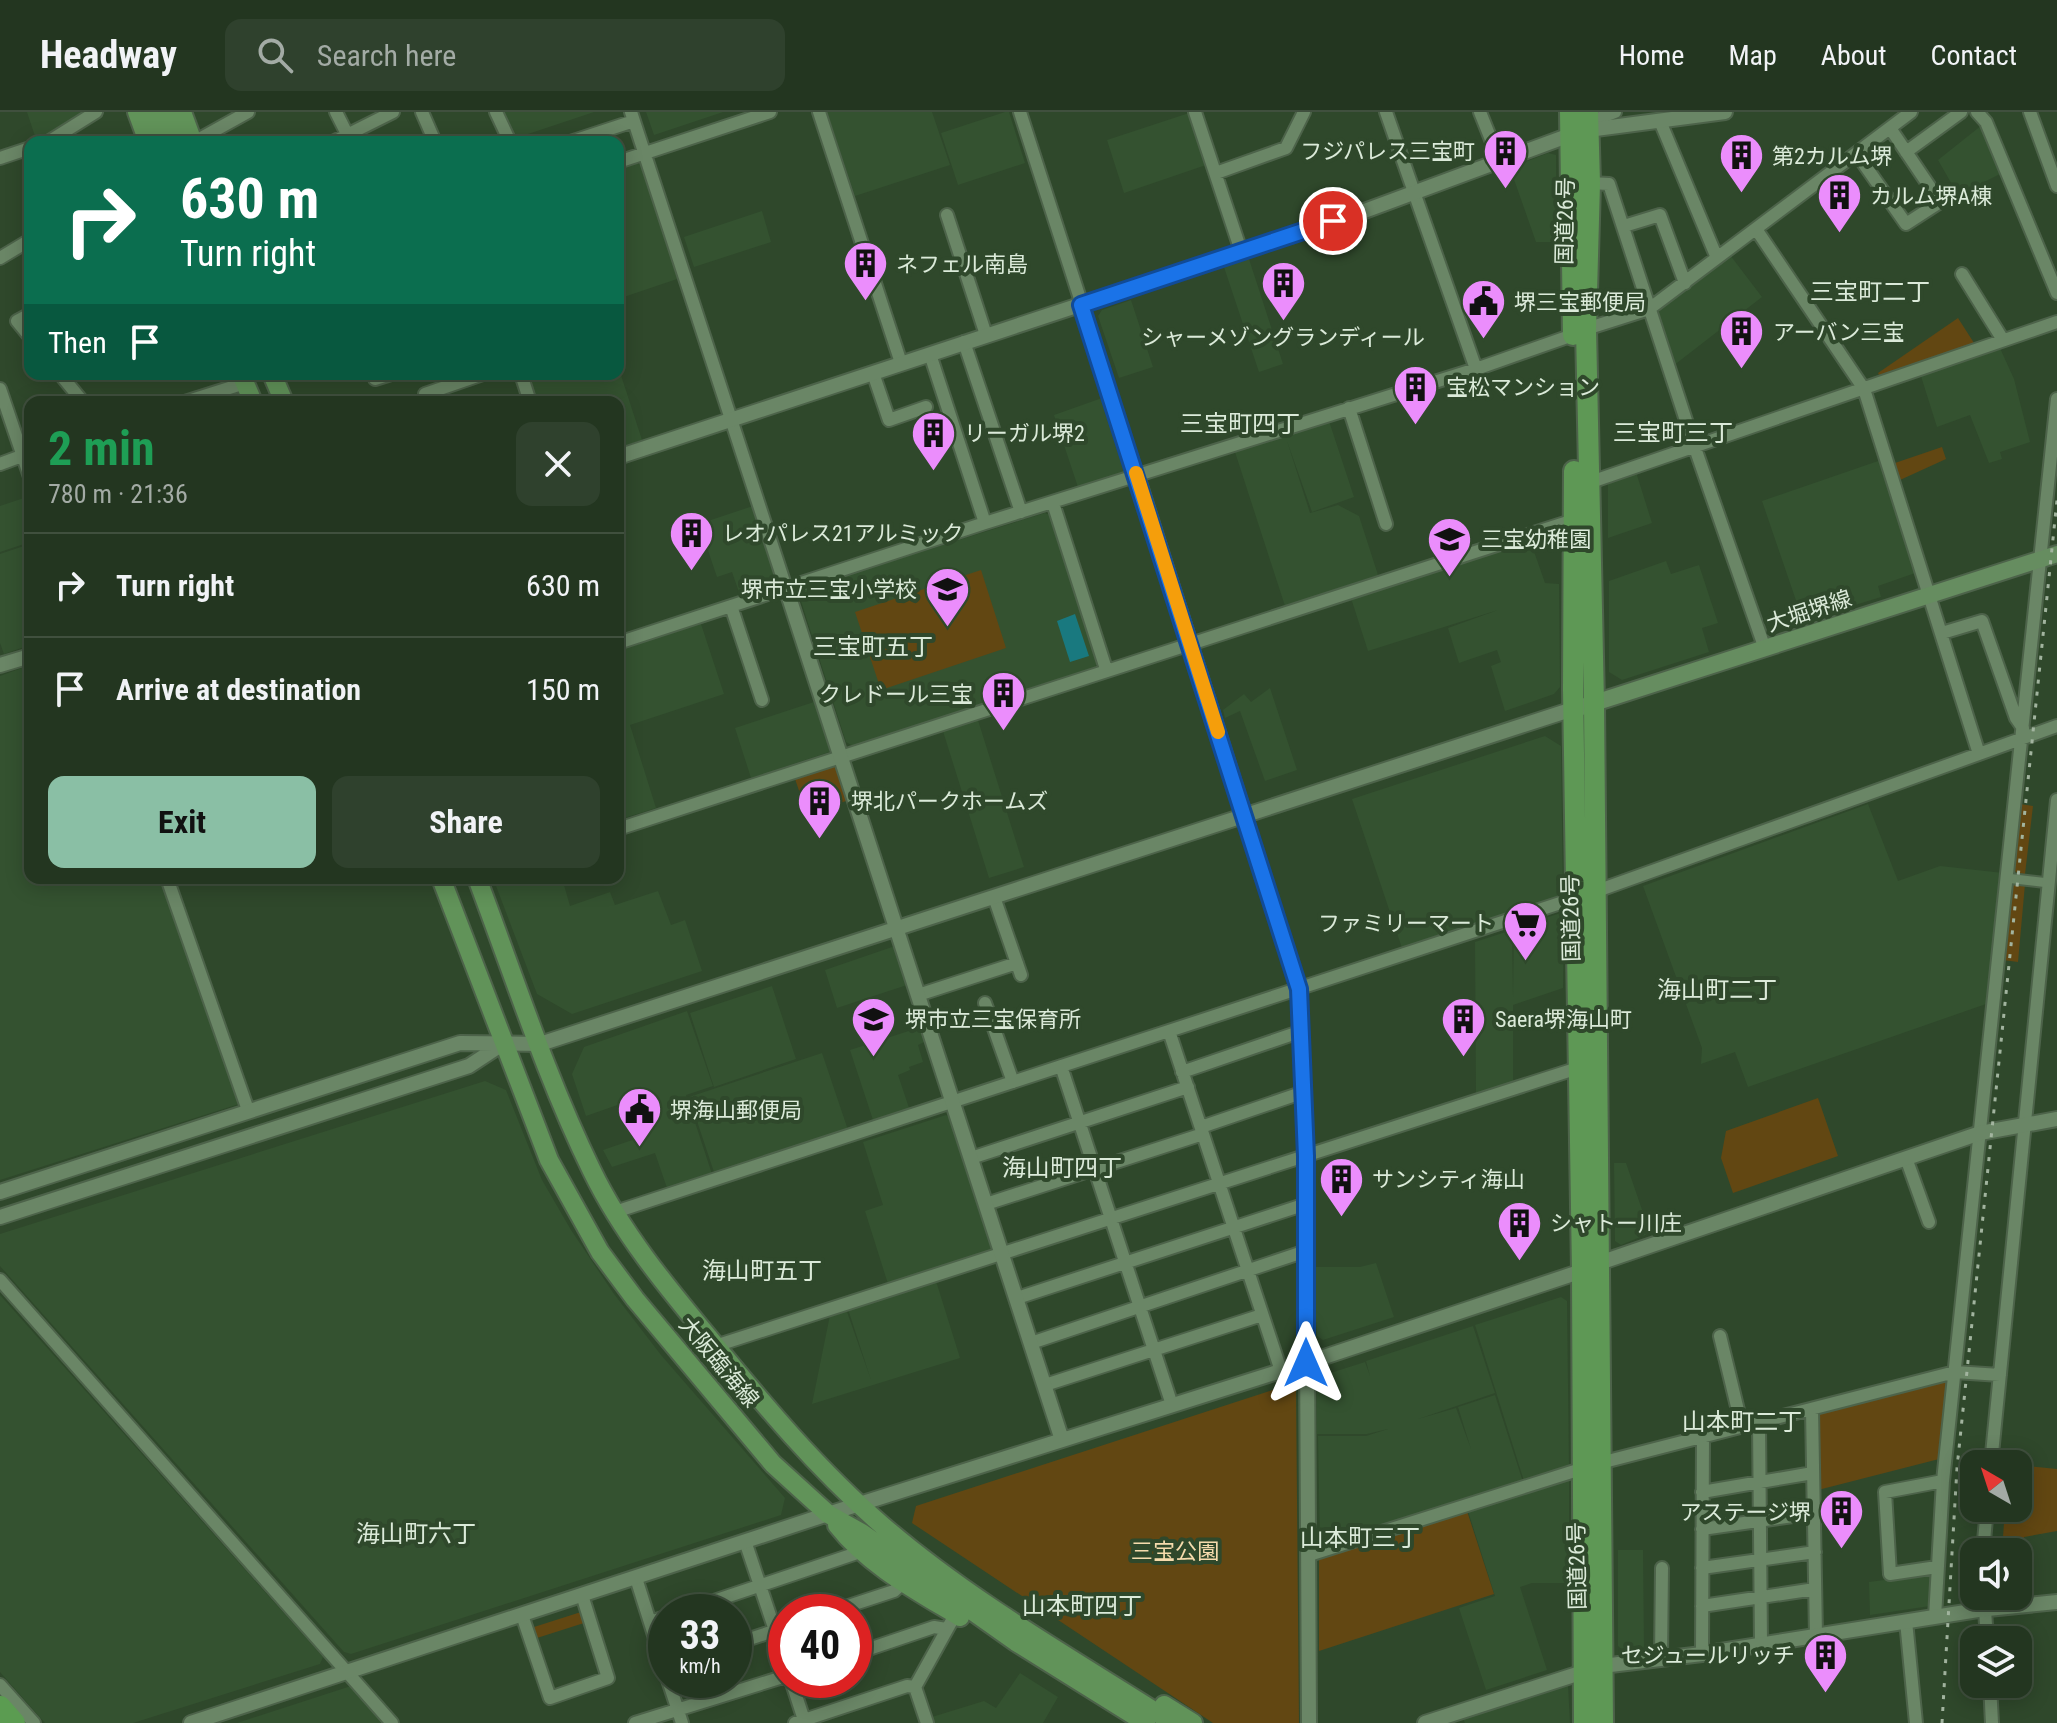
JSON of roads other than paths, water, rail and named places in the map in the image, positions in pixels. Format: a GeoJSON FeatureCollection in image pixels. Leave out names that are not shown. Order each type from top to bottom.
{"type":"FeatureCollection","features":[{"type":"Feature","properties":{"kind":"highway","name":"国道26号"},"geometry":{"type":"LineString","coordinates":[[1570,112],[1582,126],[1590,183],[1580,332],[1594,703],[1578,1068],[1591,1267]]}},
{"type":"Feature","properties":{"kind":"highway","name":"国道26号"},"geometry":{"type":"LineString","coordinates":[[1582,126],[1573,709],[1585,895],[1593,1668],[1603,1723]]}},
{"type":"Feature","properties":{"kind":"highway","name":"国道26号"},"geometry":{"type":"LineString","coordinates":[[1584,1723],[1593,1668]]}},
{"type":"Feature","properties":{"kind":"highway"},"geometry":{"type":"LineString","coordinates":[[0,1707],[14,1723]]}},
{"type":"Feature","properties":{"kind":"main road"},"geometry":{"type":"LineString","coordinates":[[137,112],[146,136]]}},
{"type":"Feature","properties":{"kind":"main road"},"geometry":{"type":"LineString","coordinates":[[153,112],[163,136]]}},
{"type":"Feature","properties":{"kind":"main road"},"geometry":{"type":"LineString","coordinates":[[167,112],[177,136]]}},
{"type":"Feature","properties":{"kind":"main road"},"geometry":{"type":"LineString","coordinates":[[182,112],[192,136]]}},
{"type":"Feature","properties":{"kind":"main road","name":"大堀堺線"},"geometry":{"type":"LineString","coordinates":[[1573,709],[2050,557]]}},
{"type":"Feature","properties":{"kind":"main road","name":"大阪臨海線"},"geometry":{"type":"LineString","coordinates":[[443,884],[549,1160],[600,1252],[635,1299],[773,1464],[828,1514],[862,1533],[1016,1642],[1147,1718],[1173,1723]]}},
{"type":"Feature","properties":{"kind":"main road","name":"大阪臨海線"},"geometry":{"type":"LineString","coordinates":[[479,884],[592,1171],[615,1212],[662,1280],[803,1450],[859,1504],[947,1577],[1147,1718]]}},
{"type":"Feature","properties":{"kind":"main road"},"geometry":{"type":"LineString","coordinates":[[828,1514],[847,1538],[951,1622],[1123,1723]]}},
{"type":"Feature","properties":{"kind":"main road"},"geometry":{"type":"LineString","coordinates":[[901,1540],[1193,1723]]}},
{"type":"Feature","properties":{"kind":"street"},"geometry":{"type":"LineString","coordinates":[[68,136],[96,112]]}},
{"type":"Feature","properties":{"kind":"street"},"geometry":{"type":"LineString","coordinates":[[205,136],[248,112]]}},
{"type":"Feature","properties":{"kind":"street"},"geometry":{"type":"LineString","coordinates":[[336,112],[347,134]]}},
{"type":"Feature","properties":{"kind":"street"},"geometry":{"type":"LineString","coordinates":[[344,136],[393,112]]}},
{"type":"Feature","properties":{"kind":"street"},"geometry":{"type":"LineString","coordinates":[[422,112],[432,136]]}},
{"type":"Feature","properties":{"kind":"street"},"geometry":{"type":"LineString","coordinates":[[496,112],[507,136]]}},
{"type":"Feature","properties":{"kind":"street"},"geometry":{"type":"LineString","coordinates":[[624,160],[770,112]]}},
{"type":"Feature","properties":{"kind":"street"},"geometry":{"type":"LineString","coordinates":[[819,112],[901,363]]}},
{"type":"Feature","properties":{"kind":"street"},"geometry":{"type":"LineString","coordinates":[[1020,112],[1299,989],[1306,1156],[1309,1723]]}},
{"type":"Feature","properties":{"kind":"street"},"geometry":{"type":"LineString","coordinates":[[1195,112],[1241,251]]}},
{"type":"Feature","properties":{"kind":"street"},"geometry":{"type":"LineString","coordinates":[[1216,173],[1286,148],[1304,112]]}},
{"type":"Feature","properties":{"kind":"street"},"geometry":{"type":"LineString","coordinates":[[1386,112],[1476,369]]}},
{"type":"Feature","properties":{"kind":"street"},"geometry":{"type":"LineString","coordinates":[[1480,112],[1500,162]]}},
{"type":"Feature","properties":{"kind":"street"},"geometry":{"type":"LineString","coordinates":[[624,455],[1415,194],[1500,162],[1615,112]]}},
{"type":"Feature","properties":{"kind":"street"},"geometry":{"type":"LineString","coordinates":[[1582,126],[1660,121],[1725,112]]}},
{"type":"Feature","properties":{"kind":"street"},"geometry":{"type":"LineString","coordinates":[[624,641],[985,523],[1476,369],[1649,309],[1911,112]]}},
{"type":"Feature","properties":{"kind":"street"},"geometry":{"type":"LineString","coordinates":[[1906,152],[1961,112]]}},
{"type":"Feature","properties":{"kind":"street"},"geometry":{"type":"LineString","coordinates":[[1977,112],[1986,122],[2057,293]]}},
{"type":"Feature","properties":{"kind":"street"},"geometry":{"type":"LineString","coordinates":[[2030,112],[2057,186]]}},
{"type":"Feature","properties":{"kind":"street"},"geometry":{"type":"LineString","coordinates":[[584,136],[632,116],[1062,1440]]}},
{"type":"Feature","properties":{"kind":"street"},"geometry":{"type":"LineString","coordinates":[[1660,121],[1717,258]]}},
{"type":"Feature","properties":{"kind":"street"},"geometry":{"type":"LineString","coordinates":[[1857,154],[1906,224],[1940,202],[1890,128]]}},
{"type":"Feature","properties":{"kind":"street"},"geometry":{"type":"LineString","coordinates":[[0,158],[24,150]]}},
{"type":"Feature","properties":{"kind":"street"},"geometry":{"type":"LineString","coordinates":[[1590,183],[1609,184],[1694,445],[1765,649]]}},
{"type":"Feature","properties":{"kind":"street"},"geometry":{"type":"LineString","coordinates":[[947,215],[958,267],[986,335]]}},
{"type":"Feature","properties":{"kind":"street"},"geometry":{"type":"LineString","coordinates":[[1624,226],[1660,215],[1685,283]]}},
{"type":"Feature","properties":{"kind":"street"},"geometry":{"type":"LineString","coordinates":[[1756,229],[1864,389],[1979,754]]}},
{"type":"Feature","properties":{"kind":"street"},"geometry":{"type":"LineString","coordinates":[[0,258],[24,244]]}},
{"type":"Feature","properties":{"kind":"street"},"geometry":{"type":"LineString","coordinates":[[1962,274],[2003,340]]}},
{"type":"Feature","properties":{"kind":"street"},"geometry":{"type":"LineString","coordinates":[[1588,483],[2057,322]]}},
{"type":"Feature","properties":{"kind":"street"},"geometry":{"type":"LineString","coordinates":[[964,342],[1021,512]]}},
{"type":"Feature","properties":{"kind":"street"},"geometry":{"type":"LineString","coordinates":[[930,354],[985,523]]}},
{"type":"Feature","properties":{"kind":"street"},"geometry":{"type":"LineString","coordinates":[[873,373],[889,420],[926,407]]}},
{"type":"Feature","properties":{"kind":"street"},"geometry":{"type":"LineString","coordinates":[[65,380],[78,396]]}},
{"type":"Feature","properties":{"kind":"street"},"geometry":{"type":"LineString","coordinates":[[200,396],[240,380]]}},
{"type":"Feature","properties":{"kind":"street"},"geometry":{"type":"LineString","coordinates":[[425,394],[466,380]]}},
{"type":"Feature","properties":{"kind":"street"},"geometry":{"type":"LineString","coordinates":[[0,389],[24,449]]}},
{"type":"Feature","properties":{"kind":"street"},"geometry":{"type":"LineString","coordinates":[[1935,1617],[1943,1481],[2006,878],[2023,733],[2050,557],[2057,399]]}},
{"type":"Feature","properties":{"kind":"street"},"geometry":{"type":"LineString","coordinates":[[1349,408],[1366,478],[1386,524]]}},
{"type":"Feature","properties":{"kind":"street"},"geometry":{"type":"LineString","coordinates":[[0,464],[24,455]]}},
{"type":"Feature","properties":{"kind":"street"},"geometry":{"type":"LineString","coordinates":[[1053,503],[1106,669]]}},
{"type":"Feature","properties":{"kind":"street"},"geometry":{"type":"LineString","coordinates":[[624,827],[1574,520]]}},
{"type":"Feature","properties":{"kind":"street"},"geometry":{"type":"LineString","coordinates":[[731,606],[762,700]]}},
{"type":"Feature","properties":{"kind":"street"},"geometry":{"type":"LineString","coordinates":[[1942,633],[1982,621],[2023,733]]}},
{"type":"Feature","properties":{"kind":"street"},"geometry":{"type":"LineString","coordinates":[[0,665],[24,658]]}},
{"type":"Feature","properties":{"kind":"street"},"geometry":{"type":"LineString","coordinates":[[0,1192],[460,1043],[540,1044],[1573,709]]}},
{"type":"Feature","properties":{"kind":"street"},"geometry":{"type":"LineString","coordinates":[[615,1212],[1585,895],[1979,754],[2023,733],[2057,726]]}},
{"type":"Feature","properties":{"kind":"street"},"geometry":{"type":"LineString","coordinates":[[1992,1450],[2057,800]]}},
{"type":"Feature","properties":{"kind":"street"},"geometry":{"type":"LineString","coordinates":[[2006,878],[2049,883]]}},
{"type":"Feature","properties":{"kind":"street"},"geometry":{"type":"LineString","coordinates":[[169,884],[248,1110]]}},
{"type":"Feature","properties":{"kind":"street"},"geometry":{"type":"LineString","coordinates":[[918,995],[1019,969],[994,897]]}},
{"type":"Feature","properties":{"kind":"street"},"geometry":{"type":"LineString","coordinates":[[2041,962],[2057,964]]}},
{"type":"Feature","properties":{"kind":"street"},"geometry":{"type":"LineString","coordinates":[[985,1003],[1013,1082]]}},
{"type":"Feature","properties":{"kind":"street"},"geometry":{"type":"LineString","coordinates":[[1169,1031],[1281,1371]]}},
{"type":"Feature","properties":{"kind":"street"},"geometry":{"type":"LineString","coordinates":[[1182,1072],[1302,1031]]}},
{"type":"Feature","properties":{"kind":"street"},"geometry":{"type":"LineString","coordinates":[[0,1217],[469,1066],[504,1043]]}},
{"type":"Feature","properties":{"kind":"street"},"geometry":{"type":"LineString","coordinates":[[1061,1066],[1172,1405]]}},
{"type":"Feature","properties":{"kind":"street"},"geometry":{"type":"LineString","coordinates":[[715,1346],[1578,1068]]}},
{"type":"Feature","properties":{"kind":"street"},"geometry":{"type":"LineString","coordinates":[[971,1158],[1188,1087]]}},
{"type":"Feature","properties":{"kind":"street"},"geometry":{"type":"LineString","coordinates":[[986,1204],[1095,1170],[1304,1092]]}},
{"type":"Feature","properties":{"kind":"street"},"geometry":{"type":"LineString","coordinates":[[191,1723],[828,1514],[1306,1363],[1980,1133],[2057,1119]]}},
{"type":"Feature","properties":{"kind":"street"},"geometry":{"type":"LineString","coordinates":[[1906,1158],[1929,1222]]}},
{"type":"Feature","properties":{"kind":"street"},"geometry":{"type":"LineString","coordinates":[[1017,1298],[1306,1204]]}},
{"type":"Feature","properties":{"kind":"street"},"geometry":{"type":"LineString","coordinates":[[1031,1343],[1306,1251]]}},
{"type":"Feature","properties":{"kind":"street"},"geometry":{"type":"LineString","coordinates":[[0,1280],[392,1723]]}},
{"type":"Feature","properties":{"kind":"street"},"geometry":{"type":"LineString","coordinates":[[1045,1385],[1262,1315]]}},
{"type":"Feature","properties":{"kind":"street"},"geometry":{"type":"LineString","coordinates":[[1720,1336],[1742,1427]]}},
{"type":"Feature","properties":{"kind":"street"},"geometry":{"type":"LineString","coordinates":[[1309,1555],[1591,1466],[1955,1372],[2000,1375]]}},
{"type":"Feature","properties":{"kind":"street"},"geometry":{"type":"LineString","coordinates":[[1812,1409],[1816,1636]]}},
{"type":"Feature","properties":{"kind":"street"},"geometry":{"type":"LineString","coordinates":[[1759,1423],[1761,1644]]}},
{"type":"Feature","properties":{"kind":"street"},"geometry":{"type":"LineString","coordinates":[[1702,1654],[1703,1437]]}},
{"type":"Feature","properties":{"kind":"street"},"geometry":{"type":"LineString","coordinates":[[1702,1492],[1813,1473]]}},
{"type":"Feature","properties":{"kind":"street"},"geometry":{"type":"LineString","coordinates":[[1937,1567],[1890,1574],[1885,1492],[1943,1481]]}},
{"type":"Feature","properties":{"kind":"street"},"geometry":{"type":"LineString","coordinates":[[1702,1529],[1814,1513]]}},
{"type":"Feature","properties":{"kind":"street"},"geometry":{"type":"LineString","coordinates":[[745,1541],[768,1603]]}},
{"type":"Feature","properties":{"kind":"street"},"geometry":{"type":"LineString","coordinates":[[738,1594],[863,1551]]}},
{"type":"Feature","properties":{"kind":"street"},"geometry":{"type":"LineString","coordinates":[[1702,1568],[1815,1552]]}},
{"type":"Feature","properties":{"kind":"street"},"geometry":{"type":"LineString","coordinates":[[1661,1658],[1662,1568]]}},
{"type":"Feature","properties":{"kind":"street"},"geometry":{"type":"LineString","coordinates":[[636,1578],[648,1616]]}},
{"type":"Feature","properties":{"kind":"street"},"geometry":{"type":"LineString","coordinates":[[872,1598],[894,1591],[904,1582]]}},
{"type":"Feature","properties":{"kind":"street"},"geometry":{"type":"LineString","coordinates":[[1702,1606],[1815,1589]]}},
{"type":"Feature","properties":{"kind":"street"},"geometry":{"type":"LineString","coordinates":[[522,1615],[550,1698],[608,1678],[582,1595]]}},
{"type":"Feature","properties":{"kind":"street"},"geometry":{"type":"LineString","coordinates":[[2032,1604],[2057,1603]]}},
{"type":"Feature","properties":{"kind":"street"},"geometry":{"type":"LineString","coordinates":[[1425,1723],[1593,1668],[1702,1654],[1935,1617],[1962,1610]]}},
{"type":"Feature","properties":{"kind":"street"},"geometry":{"type":"LineString","coordinates":[[1906,1621],[1916,1723]]}},
{"type":"Feature","properties":{"kind":"street"},"geometry":{"type":"LineString","coordinates":[[872,1648],[951,1622]]}},
{"type":"Feature","properties":{"kind":"street"},"geometry":{"type":"LineString","coordinates":[[927,1723],[915,1687],[951,1622]]}},
{"type":"Feature","properties":{"kind":"street"},"geometry":{"type":"LineString","coordinates":[[635,1723],[680,1716],[768,1683]]}},
{"type":"Feature","properties":{"kind":"street"},"geometry":{"type":"LineString","coordinates":[[0,1685],[34,1723]]}},
{"type":"Feature","properties":{"kind":"street"},"geometry":{"type":"LineString","coordinates":[[795,1698],[801,1722],[907,1686],[915,1687]]}},
{"type":"Feature","properties":{"kind":"street"},"geometry":{"type":"LineString","coordinates":[[1991,1698],[1992,1723]]}},
{"type":"Feature","properties":{"kind":"water"},"geometry":{"type":"Polygon","coordinates":[[[1075,614],[1089,656],[1070,662],[1057,621],[1075,614]]]}},
{"type":"Feature","properties":{"kind":"railway"},"geometry":{"type":"LineString","coordinates":[[1942,1723],[1957,1468],[2057,500]]}},
{"type":"Feature","properties":{"kind":"place","name":"フジパレス三宝町"},"geometry":{"type":"Point","coordinates":[1506,190]}},
{"type":"Feature","properties":{"kind":"place","name":"第2カルム堺"},"geometry":{"type":"Point","coordinates":[1741,195]}},
{"type":"Feature","properties":{"kind":"place","name":"カルム堺A棟"},"geometry":{"type":"Point","coordinates":[1839,235]}},
{"type":"Feature","properties":{"kind":"place","name":"ネフェル南島"},"geometry":{"type":"Point","coordinates":[865,303]}},
{"type":"Feature","properties":{"kind":"place","name":"シャーメゾングランディール"},"geometry":{"type":"Point","coordinates":[1283,323]}},
{"type":"Feature","properties":{"kind":"place","name":"堺三宝郵便局"},"geometry":{"type":"Point","coordinates":[1483,341]}},
{"type":"Feature","properties":{"kind":"place","name":"アーバン三宝"},"geometry":{"type":"Point","coordinates":[1742,371]}},
{"type":"Feature","properties":{"kind":"place","name":"宝松マンション"},"geometry":{"type":"Point","coordinates":[1415,426]}},
{"type":"Feature","properties":{"kind":"place","name":"リーガル堺2"},"geometry":{"type":"Point","coordinates":[933,472]}},
{"type":"Feature","properties":{"kind":"place","name":"レオパレス21アルミック"},"geometry":{"type":"Point","coordinates":[691,572]}},
{"type":"Feature","properties":{"kind":"place","name":"三宝幼稚園"},"geometry":{"type":"Point","coordinates":[1450,578]}},
{"type":"Feature","properties":{"kind":"place","name":"堺市立三宝小学校"},"geometry":{"type":"Point","coordinates":[948,628]}},
{"type":"Feature","properties":{"kind":"place","name":"クレドール三宝"},"geometry":{"type":"Point","coordinates":[1004,733]}},
{"type":"Feature","properties":{"kind":"place","name":"堺北パークホームズ"},"geometry":{"type":"Point","coordinates":[820,840]}},
{"type":"Feature","properties":{"kind":"place","name":"ファミリーマート"},"geometry":{"type":"Point","coordinates":[1525,962]}},
{"type":"Feature","properties":{"kind":"place","name":"堺市立三宝保育所"},"geometry":{"type":"Point","coordinates":[874,1058]}},
{"type":"Feature","properties":{"kind":"place","name":"Saera堺海山町"},"geometry":{"type":"Point","coordinates":[1464,1058]}},
{"type":"Feature","properties":{"kind":"place","name":"堺海山郵便局"},"geometry":{"type":"Point","coordinates":[639,1149]}},
{"type":"Feature","properties":{"kind":"place","name":"サンシティ海山"},"geometry":{"type":"Point","coordinates":[1341,1218]}},
{"type":"Feature","properties":{"kind":"place","name":"シャトー川庄"},"geometry":{"type":"Point","coordinates":[1519,1262]}},
{"type":"Feature","properties":{"kind":"place","name":"アステージ堺"},"geometry":{"type":"Point","coordinates":[1842,1551]}},
{"type":"Feature","properties":{"kind":"place","name":"セジュールリッチ"},"geometry":{"type":"Point","coordinates":[1826,1694]}},
{"type":"Feature","properties":{"kind":"district","name":"三宝町二丁"},"geometry":{"type":"Point","coordinates":[1870,292]}},
{"type":"Feature","properties":{"kind":"district","name":"三宝町四丁"},"geometry":{"type":"Point","coordinates":[1240,424]}},
{"type":"Feature","properties":{"kind":"district","name":"三宝町三丁"},"geometry":{"type":"Point","coordinates":[1673,433]}},
{"type":"Feature","properties":{"kind":"district","name":"三宝町五丁"},"geometry":{"type":"Point","coordinates":[873,647]}},
{"type":"Feature","properties":{"kind":"district","name":"海山町二丁"},"geometry":{"type":"Point","coordinates":[1717,990]}},
{"type":"Feature","properties":{"kind":"district","name":"海山町四丁"},"geometry":{"type":"Point","coordinates":[1062,1168]}},
{"type":"Feature","properties":{"kind":"district","name":"海山町五丁"},"geometry":{"type":"Point","coordinates":[762,1271]}},
{"type":"Feature","properties":{"kind":"district","name":"山本町二丁"},"geometry":{"type":"Point","coordinates":[1742,1422]}},
{"type":"Feature","properties":{"kind":"district","name":"海山町六丁"},"geometry":{"type":"Point","coordinates":[416,1534]}},
{"type":"Feature","properties":{"kind":"district","name":"山本町三丁"},"geometry":{"type":"Point","coordinates":[1360,1538]}},
{"type":"Feature","properties":{"kind":"district","name":"山本町四丁"},"geometry":{"type":"Point","coordinates":[1082,1606]}},
{"type":"Feature","properties":{"kind":"park label","name":"三宝公園"},"geometry":{"type":"Point","coordinates":[1175,1551]}}]}
